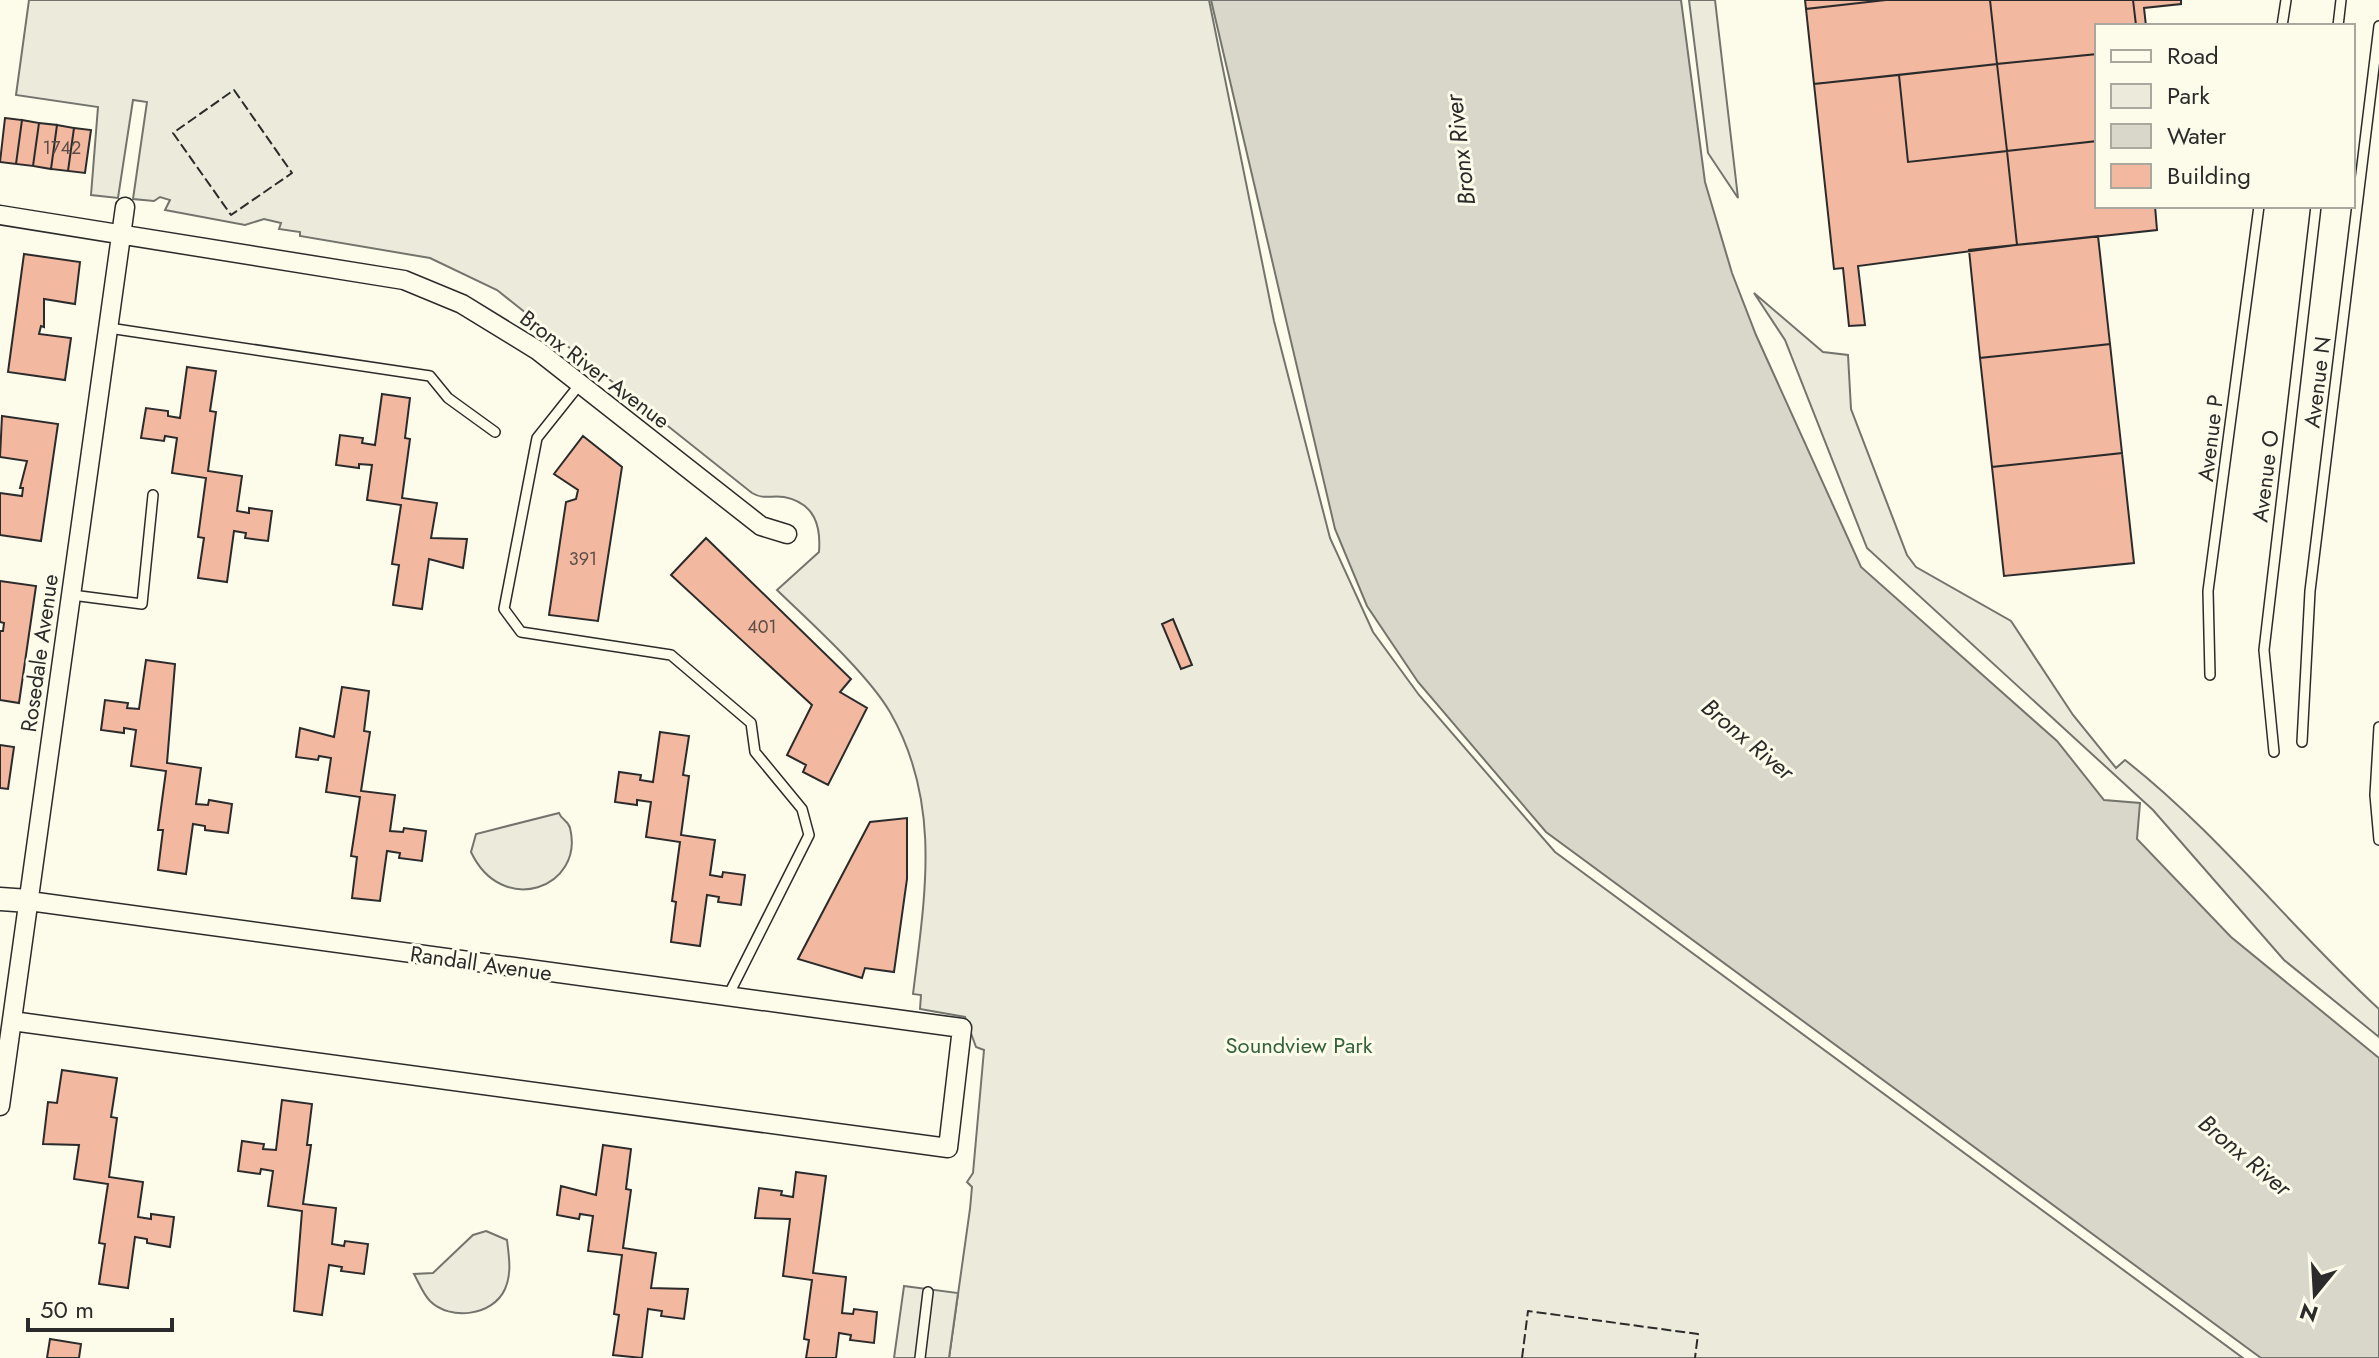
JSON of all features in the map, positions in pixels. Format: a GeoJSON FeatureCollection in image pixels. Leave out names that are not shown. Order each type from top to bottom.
{"type":"FeatureCollection","features":[{"type":"Feature","properties":{"kind":"street","name":"Rosedale Avenue"},"geometry":{"type":"LineString","coordinates":[[0,1106],[7,1031],[29,901],[125,207]]}},
{"type":"Feature","properties":{"kind":"street","name":"Bronx River Avenue"},"geometry":{"type":"LineString","coordinates":[[0,215],[122,232],[404,280],[462,304],[537,350],[761,526],[787,534]]}},
{"type":"Feature","properties":{"kind":"street","name":"Randall Avenue"},"geometry":{"type":"LineString","coordinates":[[0,899],[962,1028],[948,1148],[7,1031]]}},
{"type":"Feature","properties":{"kind":"lane"},"geometry":{"type":"LineString","coordinates":[[2282,24],[2286,0]]}},
{"type":"Feature","properties":{"kind":"lane"},"geometry":{"type":"LineString","coordinates":[[2338,24],[2341,0]]}},
{"type":"Feature","properties":{"kind":"lane","name":"Avenue N"},"geometry":{"type":"LineString","coordinates":[[2302,742],[2310,591],[2379,26]]}},
{"type":"Feature","properties":{"kind":"lane","name":"Avenue P"},"geometry":{"type":"LineString","coordinates":[[2210,675],[2208,591],[2259,208]]}},
{"type":"Feature","properties":{"kind":"lane","name":"Avenue O"},"geometry":{"type":"LineString","coordinates":[[2274,752],[2264,650],[2316,208]]}},
{"type":"Feature","properties":{"kind":"lane"},"geometry":{"type":"LineString","coordinates":[[109,328],[430,376],[448,398],[495,432]]}},
{"type":"Feature","properties":{"kind":"lane"},"geometry":{"type":"LineString","coordinates":[[580,384],[537,438],[504,609],[521,632],[671,655],[751,723],[755,752],[802,809],[809,835],[728,996]]}},
{"type":"Feature","properties":{"kind":"lane"},"geometry":{"type":"LineString","coordinates":[[72,595],[142,604],[153,495]]}},
{"type":"Feature","properties":{"kind":"lane"},"geometry":{"type":"LineString","coordinates":[[2379,727],[2375,795],[2379,840]]}},
{"type":"Feature","properties":{"kind":"lane"},"geometry":{"type":"LineString","coordinates":[[920,1358],[928,1292]]}},
{"type":"Feature","properties":{"kind":"green space","name":"Soundview Park"},"geometry":{"type":"Polygon","coordinates":[[[29,0],[1209,0],[1274,321],[1330,538],[1373,632],[1419,695],[1555,852],[2243,1358],[949,1358],[970,1209],[972,1187],[967,1182],[973,1173],[984,1050],[976,1047],[965,1017],[920,1009],[921,995],[913,994],[926,850],[917,781],[906,746],[890,712],[867,681],[777,590],[819,552],[819,533],[814,517],[803,504],[794,500],[752,493],[497,290],[430,258],[300,236],[300,232],[279,229],[281,223],[264,219],[245,225],[165,210],[170,200],[160,197],[154,201],[133,199],[147,102],[133,100],[118,198],[91,195],[98,107],[16,95],[29,0]]]}},
{"type":"Feature","properties":{"kind":"green space"},"geometry":{"type":"Polygon","coordinates":[[[1689,0],[1715,0],[1738,198],[1708,153],[1689,0]]]}},
{"type":"Feature","properties":{"kind":"green space"},"geometry":{"type":"Polygon","coordinates":[[[1754,293],[1823,352],[1848,355],[1851,409],[1907,555],[1916,567],[2011,621],[2073,715],[2116,768],[2125,760],[2192,818],[2379,1009],[2379,1037],[2284,960],[2153,810],[1867,548],[1785,340],[1754,293]]]}},
{"type":"Feature","properties":{"kind":"green space"},"geometry":{"type":"Polygon","coordinates":[[[559,813],[570,828],[571,849],[565,866],[553,879],[538,887],[520,889],[502,885],[485,872],[471,852],[476,834],[559,813]]]}},
{"type":"Feature","properties":{"kind":"green space"},"geometry":{"type":"Polygon","coordinates":[[[486,1231],[507,1240],[509,1271],[505,1289],[491,1305],[470,1313],[438,1307],[423,1292],[414,1274],[433,1273],[473,1235],[486,1231]]]}},
{"type":"Feature","properties":{"kind":"shaded area"},"geometry":{"type":"Polygon","coordinates":[[[904,1286],[958,1293],[949,1358],[894,1358],[904,1286]]]}},
{"type":"Feature","properties":{"kind":"water","name":"Bronx River"},"geometry":{"type":"Polygon","coordinates":[[[1211,0],[1681,0],[1705,182],[1732,273],[1756,335],[1861,567],[2057,741],[2104,800],[2140,803],[2137,839],[2231,937],[2379,1058],[2379,1358],[2261,1358],[1546,832],[1418,682],[1367,606],[1335,529],[1211,0]]]}},
{"type":"Feature","properties":{"kind":"building"},"geometry":{"type":"Polygon","coordinates":[[[1805,0],[1886,0],[1806,9],[1805,0]]]}},
{"type":"Feature","properties":{"kind":"building"},"geometry":{"type":"Polygon","coordinates":[[[1886,0],[1990,0],[1997,64],[1814,84],[1806,9],[1886,0]]]}},
{"type":"Feature","properties":{"kind":"building"},"geometry":{"type":"Polygon","coordinates":[[[1990,0],[2133,0],[2136,24],[2095,24],[2095,54],[1997,64],[1990,0]]]}},
{"type":"Feature","properties":{"kind":"building"},"geometry":{"type":"Polygon","coordinates":[[[2133,0],[2181,0],[2181,4],[2144,8],[2146,24],[2136,24],[2133,0]]]}},
{"type":"Feature","properties":{"kind":"building"},"geometry":{"type":"Polygon","coordinates":[[[2095,54],[2095,141],[2007,151],[1997,64],[2095,54]]]}},
{"type":"Feature","properties":{"kind":"building"},"geometry":{"type":"Polygon","coordinates":[[[1997,64],[2007,151],[1908,162],[1899,75],[1997,64]]]}},
{"type":"Feature","properties":{"kind":"building"},"geometry":{"type":"Polygon","coordinates":[[[1899,75],[1908,162],[2007,151],[2017,245],[1858,266],[1865,325],[1849,326],[1843,268],[1834,269],[1814,84],[1899,75]]]}},
{"type":"Feature","properties":{"kind":"building"},"geometry":{"type":"Polygon","coordinates":[[[5,118],[22,120],[16,164],[0,162],[5,118]]]}},
{"type":"Feature","properties":{"kind":"building"},"geometry":{"type":"Polygon","coordinates":[[[22,120],[39,123],[33,166],[16,164],[22,120]]]}},
{"type":"Feature","properties":{"kind":"building"},"geometry":{"type":"Polygon","coordinates":[[[39,123],[57,125],[51,169],[33,166],[39,123]]]}},
{"type":"Feature","properties":{"kind":"building"},"geometry":{"type":"Polygon","coordinates":[[[57,125],[74,128],[68,171],[51,169],[57,125]]]}},
{"type":"Feature","properties":{"kind":"building"},"geometry":{"type":"Polygon","coordinates":[[[74,128],[91,130],[85,173],[68,171],[74,128]]]}},
{"type":"Feature","properties":{"kind":"building"},"geometry":{"type":"Polygon","coordinates":[[[2095,141],[2095,208],[2155,208],[2157,230],[2017,245],[2007,151],[2095,141]]]}},
{"type":"Feature","properties":{"kind":"building"},"geometry":{"type":"Polygon","coordinates":[[[2098,236],[2110,344],[1980,358],[1969,250],[2098,236]]]}},
{"type":"Feature","properties":{"kind":"building"},"geometry":{"type":"Polygon","coordinates":[[[24,254],[80,262],[75,304],[44,299],[44,327],[41,326],[39,334],[71,338],[65,380],[8,372],[24,254]]]}},
{"type":"Feature","properties":{"kind":"building"},"geometry":{"type":"Polygon","coordinates":[[[2110,344],[2122,453],[1992,467],[1980,358],[2110,344]]]}},
{"type":"Feature","properties":{"kind":"building"},"geometry":{"type":"Polygon","coordinates":[[[187,367],[216,371],[210,411],[216,412],[208,471],[242,476],[237,511],[249,513],[249,508],[272,511],[268,541],[245,538],[246,533],[234,531],[227,582],[198,578],[204,538],[198,537],[206,478],[172,473],[177,438],[165,436],[164,441],[141,438],[146,408],[168,411],[168,416],[180,418],[187,367]]]}},
{"type":"Feature","properties":{"kind":"building"},"geometry":{"type":"Polygon","coordinates":[[[382,394],[410,398],[405,438],[410,439],[402,498],[437,503],[431,538],[467,539],[463,568],[429,559],[422,609],[393,605],[399,565],[392,564],[401,505],[367,500],[372,465],[359,464],[359,468],[336,465],[340,435],[363,438],[362,443],[375,445],[382,394]]]}},
{"type":"Feature","properties":{"kind":"building"},"geometry":{"type":"Polygon","coordinates":[[[2,416],[58,424],[41,541],[0,535],[0,493],[22,496],[23,488],[20,488],[27,461],[0,457],[2,416]]]}},
{"type":"Feature","properties":{"kind":"building"},"geometry":{"type":"Polygon","coordinates":[[[583,436],[622,467],[598,621],[549,615],[566,502],[576,499],[578,490],[554,474],[583,436]]]}},
{"type":"Feature","properties":{"kind":"building"},"geometry":{"type":"Polygon","coordinates":[[[2122,453],[2134,563],[2004,576],[1992,467],[2122,453]]]}},
{"type":"Feature","properties":{"kind":"building"},"geometry":{"type":"Polygon","coordinates":[[[706,538],[851,679],[840,692],[867,708],[828,785],[803,772],[806,765],[787,755],[812,705],[671,575],[706,538]]]}},
{"type":"Feature","properties":{"kind":"building"},"geometry":{"type":"Polygon","coordinates":[[[0,581],[36,586],[19,703],[0,700],[0,631],[3,631],[4,623],[0,622],[0,581]]]}},
{"type":"Feature","properties":{"kind":"building"},"geometry":{"type":"Polygon","coordinates":[[[1173,619],[1192,665],[1181,669],[1162,624],[1173,619]]]}},
{"type":"Feature","properties":{"kind":"building"},"geometry":{"type":"Polygon","coordinates":[[[146,660],[175,664],[167,763],[201,768],[196,804],[208,805],[209,800],[232,804],[228,833],[205,830],[205,826],[193,824],[186,874],[158,870],[163,830],[158,830],[166,771],[131,766],[136,730],[124,728],[124,733],[101,730],[105,700],[128,703],[127,708],[139,709],[146,660]]]}},
{"type":"Feature","properties":{"kind":"building"},"geometry":{"type":"Polygon","coordinates":[[[342,687],[369,691],[364,731],[370,732],[361,791],[395,795],[390,831],[403,832],[404,828],[426,831],[422,861],[399,858],[400,853],[387,851],[380,901],[352,898],[357,857],[351,856],[360,797],[326,792],[331,758],[296,757],[300,728],[334,737],[342,687]]]}},
{"type":"Feature","properties":{"kind":"building"},"geometry":{"type":"Polygon","coordinates":[[[660,732],[689,736],[683,775],[689,776],[681,835],[715,840],[710,875],[722,877],[723,872],[745,875],[741,905],[718,902],[719,897],[707,895],[700,946],[671,942],[676,902],[672,901],[680,842],[646,837],[651,802],[637,800],[637,805],[615,802],[619,772],[641,775],[640,780],[653,782],[660,732]]]}},
{"type":"Feature","properties":{"kind":"building"},"geometry":{"type":"Polygon","coordinates":[[[0,745],[14,747],[8,789],[0,788],[0,745]]]}},
{"type":"Feature","properties":{"kind":"building"},"geometry":{"type":"Polygon","coordinates":[[[907,818],[907,879],[894,972],[865,968],[862,978],[798,959],[870,822],[907,818]]]}},
{"type":"Feature","properties":{"kind":"building"},"geometry":{"type":"Polygon","coordinates":[[[62,1070],[117,1078],[111,1117],[117,1118],[109,1177],[143,1182],[138,1217],[151,1219],[151,1214],[174,1217],[170,1247],[147,1243],[147,1239],[135,1237],[128,1288],[99,1284],[105,1244],[99,1243],[108,1184],[74,1179],[79,1145],[43,1144],[48,1102],[57,1103],[62,1070]]]}},
{"type":"Feature","properties":{"kind":"building"},"geometry":{"type":"Polygon","coordinates":[[[282,1100],[312,1104],[307,1145],[311,1145],[303,1204],[336,1208],[332,1244],[344,1246],[345,1241],[368,1244],[364,1274],[341,1271],[342,1267],[329,1265],[322,1315],[294,1311],[302,1211],[268,1206],[273,1171],[261,1169],[260,1174],[238,1171],[242,1141],[264,1144],[263,1149],[276,1150],[282,1100]]]}},
{"type":"Feature","properties":{"kind":"building"},"geometry":{"type":"Polygon","coordinates":[[[603,1145],[631,1149],[626,1189],[631,1190],[623,1248],[656,1253],[651,1288],[688,1289],[684,1319],[661,1316],[662,1311],[648,1309],[642,1358],[613,1355],[619,1315],[614,1314],[622,1255],[588,1251],[593,1216],[580,1214],[579,1219],[557,1215],[561,1186],[596,1195],[603,1145]]]}},
{"type":"Feature","properties":{"kind":"building"},"geometry":{"type":"Polygon","coordinates":[[[796,1172],[826,1176],[813,1273],[846,1277],[842,1313],[853,1314],[854,1309],[877,1312],[874,1343],[850,1340],[851,1335],[839,1333],[836,1358],[806,1358],[809,1340],[804,1339],[812,1280],[783,1276],[790,1219],[755,1218],[759,1188],[782,1191],[781,1195],[793,1197],[796,1172]]]}},
{"type":"Feature","properties":{"kind":"building"},"geometry":{"type":"Polygon","coordinates":[[[50,1339],[81,1344],[79,1358],[47,1358],[50,1339]]]}},
{"type":"Feature","properties":{"kind":"fence"},"geometry":{"type":"LineString","coordinates":[[234,90],[292,173],[231,215],[173,133],[234,90]]}},
{"type":"Feature","properties":{"kind":"fence"},"geometry":{"type":"LineString","coordinates":[[1522,1358],[1528,1311],[1698,1334],[1695,1358]]}}]}
